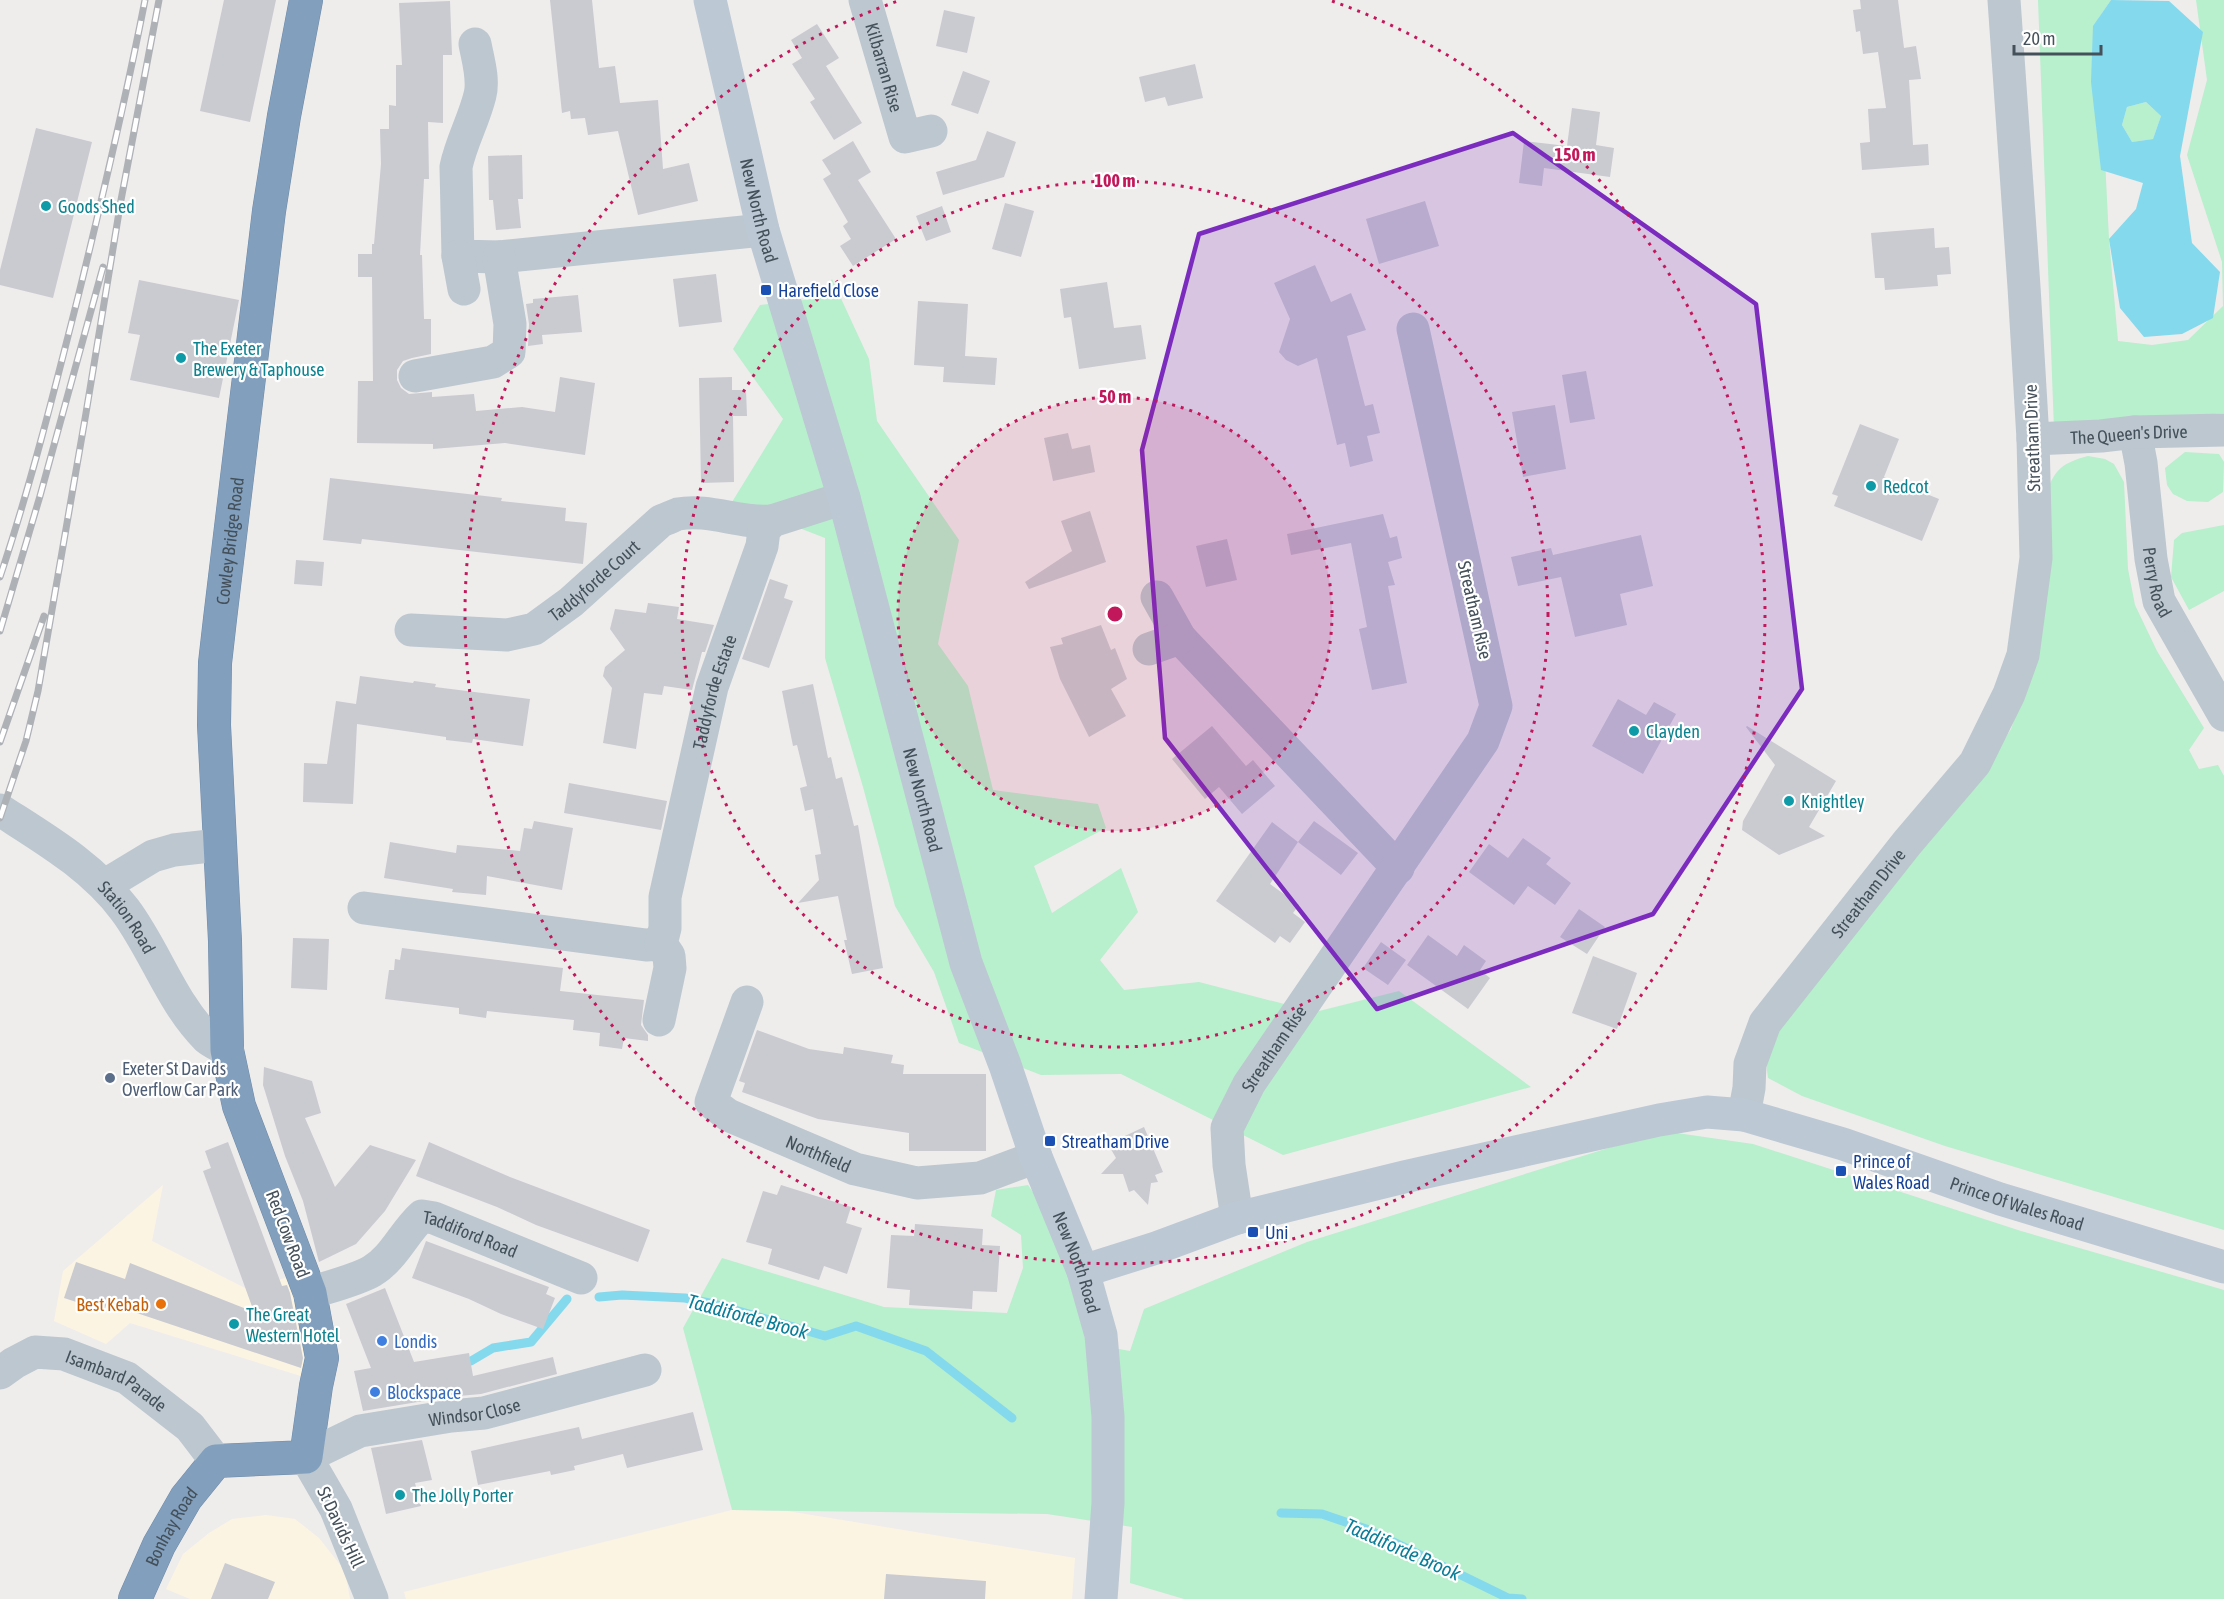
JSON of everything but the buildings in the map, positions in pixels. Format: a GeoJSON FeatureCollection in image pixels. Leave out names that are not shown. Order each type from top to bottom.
{"type":"FeatureCollection","features":[{"type":"Feature","properties":{"kind":"highway","name":"Cowley Bridge Road"},"geometry":{"type":"LineString","coordinates":[[233,1087],[227,1050],[225,941],[214,725],[215,663],[268,211],[306,0]]}},
{"type":"Feature","properties":{"kind":"highway","name":"Red Cow Road"},"geometry":{"type":"LineString","coordinates":[[233,1087],[310,1293],[322,1358],[306,1457]]}},
{"type":"Feature","properties":{"kind":"highway"},"geometry":{"type":"LineString","coordinates":[[216,1461],[306,1457]]}},
{"type":"Feature","properties":{"kind":"highway","name":"Bonhay Road"},"geometry":{"type":"LineString","coordinates":[[135,1599],[159,1545],[186,1498],[216,1461]]}},
{"type":"Feature","properties":{"kind":"main road","name":"New North Road"},"geometry":{"type":"LineString","coordinates":[[710,0],[763,230],[844,498],[966,963],[1005,1065],[1036,1157],[1083,1271],[1101,1335],[1108,1417],[1108,1503],[1101,1599]]}},
{"type":"Feature","properties":{"kind":"main road"},"geometry":{"type":"LineString","coordinates":[[1083,1271],[1156,1248],[1237,1218],[1416,1175],[1683,1114],[1707,1112],[1744,1115]]}},
{"type":"Feature","properties":{"kind":"main road","name":"Prince Of Wales Road"},"geometry":{"type":"LineString","coordinates":[[1744,1115],[1843,1144],[2000,1199],[2224,1267]]}},
{"type":"Feature","properties":{"kind":"street","name":"Kilbarran Rise"},"geometry":{"type":"LineString","coordinates":[[865,0],[909,137]]}},
{"type":"Feature","properties":{"kind":"street","name":"Streatham Drive"},"geometry":{"type":"LineString","coordinates":[[1744,1115],[1749,1088],[1750,1064],[1765,1023],[1907,843],[1975,763],[2009,694],[2023,655],[2036,558],[2033,439],[2025,287],[2004,0]]}},
{"type":"Feature","properties":{"kind":"street"},"geometry":{"type":"LineString","coordinates":[[464,289],[458,256],[456,166],[458,153],[481,94],[476,44]]}},
{"type":"Feature","properties":{"kind":"street"},"geometry":{"type":"LineString","coordinates":[[458,256],[499,257],[763,230]]}},
{"type":"Feature","properties":{"kind":"street"},"geometry":{"type":"LineString","coordinates":[[415,376],[493,362],[509,352],[510,324],[499,257]]}},
{"type":"Feature","properties":{"kind":"street","name":"Streatham Rise"},"geometry":{"type":"LineString","coordinates":[[1237,1218],[1229,1165],[1227,1128],[1249,1084],[1484,741],[1496,706],[1413,329]]}},
{"type":"Feature","properties":{"kind":"street","name":"The Queen's Drive"},"geometry":{"type":"LineString","coordinates":[[2033,439],[2221,429]]}},
{"type":"Feature","properties":{"kind":"street","name":"Perry Road"},"geometry":{"type":"LineString","coordinates":[[2135,432],[2141,463],[2151,559],[2159,601],[2224,715]]}},
{"type":"Feature","properties":{"kind":"street"},"geometry":{"type":"LineString","coordinates":[[772,521],[844,498]]}},
{"type":"Feature","properties":{"kind":"street","name":"Taddyforde Court"},"geometry":{"type":"LineString","coordinates":[[411,630],[507,635],[534,629],[571,602],[661,521],[677,515],[699,513],[756,523],[772,521]]}},
{"type":"Feature","properties":{"kind":"street","name":"Taddyforde Estate"},"geometry":{"type":"LineString","coordinates":[[659,1020],[670,968],[669,956],[661,944],[665,897],[712,687],[762,546],[764,530],[772,521]]}},
{"type":"Feature","properties":{"kind":"street"},"geometry":{"type":"LineString","coordinates":[[1157,597],[1180,638],[1398,868]]}},
{"type":"Feature","properties":{"kind":"street"},"geometry":{"type":"LineString","coordinates":[[1149,649],[1180,638]]}},
{"type":"Feature","properties":{"kind":"street","name":"Station Road"},"geometry":{"type":"LineString","coordinates":[[0,810],[67,853],[105,885],[127,912],[186,1013],[209,1039],[227,1050]]}},
{"type":"Feature","properties":{"kind":"street"},"geometry":{"type":"LineString","coordinates":[[105,885],[153,856],[174,850],[219,845]]}},
{"type":"Feature","properties":{"kind":"street"},"geometry":{"type":"LineString","coordinates":[[364,908],[646,945],[661,944]]}},
{"type":"Feature","properties":{"kind":"street","name":"Northfield"},"geometry":{"type":"LineString","coordinates":[[747,1002],[711,1102],[728,1115],[855,1169],[917,1183],[980,1178],[1036,1157]]}},
{"type":"Feature","properties":{"kind":"street","name":"Taddiford Road"},"geometry":{"type":"LineString","coordinates":[[310,1293],[373,1270],[402,1243],[411,1225],[422,1216],[434,1218],[581,1278]]}},
{"type":"Feature","properties":{"kind":"street","name":"Isambard Parade"},"geometry":{"type":"LineString","coordinates":[[0,1373],[36,1352],[64,1354],[127,1378],[190,1427],[216,1461]]}},
{"type":"Feature","properties":{"kind":"street","name":"Windsor Close"},"geometry":{"type":"LineString","coordinates":[[306,1457],[360,1431],[484,1413],[645,1370]]}},
{"type":"Feature","properties":{"kind":"street","name":"St Davids Hill"},"geometry":{"type":"LineString","coordinates":[[306,1457],[336,1509],[372,1599]]}},
{"type":"Feature","properties":{"kind":"highlighted area"},"geometry":{"type":"Polygon","coordinates":[[[1513,133],[1756,304],[1802,689],[1653,914],[1377,1009],[1165,738],[1142,450],[1199,234],[1513,133]]]}},
{"type":"Feature","properties":{"kind":"shaded area"},"geometry":{"type":"Polygon","coordinates":[[[163,1185],[152,1241],[247,1289],[292,1276],[313,1352],[304,1377],[130,1323],[106,1344],[54,1321],[63,1271],[163,1185]]]}},
{"type":"Feature","properties":{"kind":"shaded area"},"geometry":{"type":"Polygon","coordinates":[[[732,1510],[787,1511],[1075,1558],[1072,1599],[406,1599],[404,1592],[732,1510]]]}},
{"type":"Feature","properties":{"kind":"shaded area"},"geometry":{"type":"Polygon","coordinates":[[[266,1515],[295,1519],[319,1538],[345,1571],[350,1599],[190,1599],[166,1589],[183,1554],[209,1533],[232,1519],[266,1515]]]}},
{"type":"Feature","properties":{"kind":"green space"},"geometry":{"type":"Polygon","coordinates":[[[2038,0],[2111,0],[2098,19],[2109,239],[2118,341],[2152,345],[2188,340],[2223,306],[2222,262],[2187,155],[2207,80],[2196,0],[2224,0],[2224,413],[2054,429],[2038,0]]]}},
{"type":"Feature","properties":{"kind":"green space"},"geometry":{"type":"Polygon","coordinates":[[[2146,102],[2161,116],[2153,139],[2132,142],[2122,125],[2127,107],[2146,102]]]}},
{"type":"Feature","properties":{"kind":"green space"},"geometry":{"type":"Polygon","coordinates":[[[832,279],[869,359],[877,421],[959,540],[938,644],[968,686],[993,790],[1098,804],[1106,828],[1034,866],[1052,913],[1121,868],[1138,912],[1100,960],[1124,990],[1199,982],[1315,1012],[1399,991],[1531,1087],[1283,1155],[1121,1074],[1041,1075],[959,1043],[934,972],[895,906],[825,658],[825,538],[732,502],[783,419],[733,349],[760,305],[822,298],[832,279]]]}},
{"type":"Feature","properties":{"kind":"green space"},"geometry":{"type":"Polygon","coordinates":[[[2185,452],[2219,454],[2224,462],[2223,492],[2208,502],[2187,501],[2173,494],[2167,485],[2165,468],[2185,452]]]}},
{"type":"Feature","properties":{"kind":"green space"},"geometry":{"type":"Polygon","coordinates":[[[2088,456],[2105,459],[2114,464],[2124,482],[2128,569],[2135,605],[2157,651],[2204,728],[2189,750],[2199,769],[2218,765],[2224,776],[2224,1230],[1945,1146],[1802,1096],[1768,1078],[1763,1041],[1777,1017],[1964,801],[2011,729],[2038,649],[2046,494],[2053,478],[2061,468],[2072,461],[2088,456]]]}},
{"type":"Feature","properties":{"kind":"green space"},"geometry":{"type":"Polygon","coordinates":[[[2224,525],[2224,591],[2189,610],[2171,577],[2174,540],[2182,533],[2224,525]]]}},
{"type":"Feature","properties":{"kind":"green space"},"geometry":{"type":"Polygon","coordinates":[[[1663,1131],[1753,1144],[2021,1231],[2224,1290],[2224,1599],[1184,1599],[1130,1583],[1132,1527],[1047,1514],[732,1510],[683,1328],[722,1258],[884,1307],[1007,1313],[1023,1268],[1021,1235],[991,1216],[996,1190],[1028,1185],[1051,1218],[1073,1281],[1086,1343],[1130,1351],[1144,1309],[1307,1242],[1663,1131]]]}},
{"type":"Feature","properties":{"kind":"water"},"geometry":{"type":"Polygon","coordinates":[[[2111,0],[2169,1],[2203,32],[2180,156],[2192,243],[2220,272],[2213,318],[2182,334],[2144,337],[2120,308],[2109,239],[2136,209],[2143,183],[2101,170],[2091,82],[2093,26],[2111,0]],[[2146,102],[2127,107],[2122,125],[2132,142],[2153,139],[2161,116],[2146,102]]]}},
{"type":"Feature","properties":{"kind":"waterway","name":"Taddiforde Brook"},"geometry":{"type":"LineString","coordinates":[[599,1297],[622,1295],[685,1298],[714,1304],[825,1336],[856,1326],[926,1351],[1012,1418]]}},
{"type":"Feature","properties":{"kind":"waterway","name":"Taddiforde Brook"},"geometry":{"type":"LineString","coordinates":[[471,1361],[493,1348],[531,1342],[567,1299]]}},
{"type":"Feature","properties":{"kind":"waterway","name":"Taddiforde Brook"},"geometry":{"type":"LineString","coordinates":[[1281,1513],[1322,1514],[1369,1530],[1508,1598],[1522,1599]]}},
{"type":"Feature","properties":{"kind":"railway"},"geometry":{"type":"LineString","coordinates":[[0,577],[52,400],[79,293],[114,146],[145,0]]}},
{"type":"Feature","properties":{"kind":"railway"},"geometry":{"type":"LineString","coordinates":[[0,818],[26,741],[38,691],[121,200],[159,0]]}},
{"type":"Feature","properties":{"kind":"railway"},"geometry":{"type":"LineString","coordinates":[[0,631],[103,267]]}},
{"type":"Feature","properties":{"kind":"railway"},"geometry":{"type":"LineString","coordinates":[[0,742],[44,616]]}},
{"type":"Feature","properties":{"kind":"place","name":"Goods Shed"},"geometry":{"type":"Point","coordinates":[46,206]}},
{"type":"Feature","properties":{"kind":"place","name":"Harefield Close"},"geometry":{"type":"Point","coordinates":[766,290]}},
{"type":"Feature","properties":{"kind":"place","name":"The Exeter Brewery & Taphouse"},"geometry":{"type":"Point","coordinates":[181,358]}},
{"type":"Feature","properties":{"kind":"place","name":"Redcot"},"geometry":{"type":"Point","coordinates":[1871,486]}},
{"type":"Feature","properties":{"kind":"place","name":"Clayden"},"geometry":{"type":"Point","coordinates":[1634,731]}},
{"type":"Feature","properties":{"kind":"place","name":"Knightley"},"geometry":{"type":"Point","coordinates":[1789,801]}},
{"type":"Feature","properties":{"kind":"place","name":"Exeter St Davids Overflow Car Park"},"geometry":{"type":"Point","coordinates":[110,1078]}},
{"type":"Feature","properties":{"kind":"place","name":"Streatham Drive"},"geometry":{"type":"Point","coordinates":[1050,1141]}},
{"type":"Feature","properties":{"kind":"place","name":"Prince of Wales Road"},"geometry":{"type":"Point","coordinates":[1841,1171]}},
{"type":"Feature","properties":{"kind":"place","name":"Uni"},"geometry":{"type":"Point","coordinates":[1253,1232]}},
{"type":"Feature","properties":{"kind":"place","name":"Best Kebab"},"geometry":{"type":"Point","coordinates":[161,1304]}},
{"type":"Feature","properties":{"kind":"place","name":"The Great Western Hotel"},"geometry":{"type":"Point","coordinates":[234,1324]}},
{"type":"Feature","properties":{"kind":"place","name":"Londis"},"geometry":{"type":"Point","coordinates":[382,1341]}},
{"type":"Feature","properties":{"kind":"place","name":"Blockspace"},"geometry":{"type":"Point","coordinates":[375,1392]}},
{"type":"Feature","properties":{"kind":"place","name":"The Jolly Porter"},"geometry":{"type":"Point","coordinates":[400,1495]}}]}
